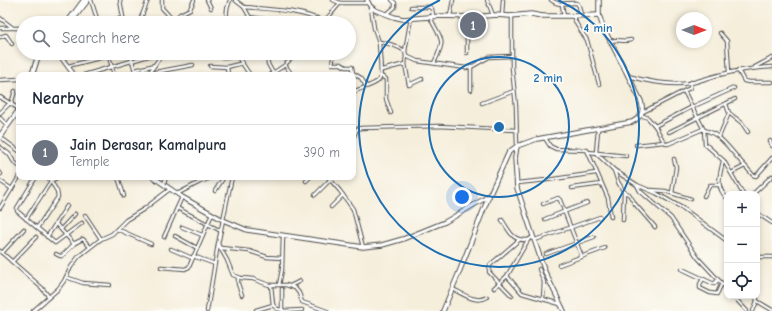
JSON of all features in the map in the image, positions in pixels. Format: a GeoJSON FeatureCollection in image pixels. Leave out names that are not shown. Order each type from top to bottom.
{"type":"FeatureCollection","features":[{"type":"Feature","properties":{"kind":"main road"},"geometry":{"type":"LineString","coordinates":[[72,16],[84,0]]}},
{"type":"Feature","properties":{"kind":"main road"},"geometry":{"type":"LineString","coordinates":[[76,16],[90,0]]}},
{"type":"Feature","properties":{"kind":"main road"},"geometry":{"type":"LineString","coordinates":[[33,72],[37,60]]}},
{"type":"Feature","properties":{"kind":"main road"},"geometry":{"type":"LineString","coordinates":[[0,136],[16,114]]}},
{"type":"Feature","properties":{"kind":"street"},"geometry":{"type":"LineString","coordinates":[[90,0],[96,16]]}},
{"type":"Feature","properties":{"kind":"street"},"geometry":{"type":"LineString","coordinates":[[120,0],[123,16]]}},
{"type":"Feature","properties":{"kind":"street"},"geometry":{"type":"LineString","coordinates":[[142,16],[148,0]]}},
{"type":"Feature","properties":{"kind":"street"},"geometry":{"type":"LineString","coordinates":[[162,0],[162,8],[170,16]]}},
{"type":"Feature","properties":{"kind":"street"},"geometry":{"type":"LineString","coordinates":[[179,16],[190,9],[194,0]]}},
{"type":"Feature","properties":{"kind":"street"},"geometry":{"type":"LineString","coordinates":[[207,0],[211,8]]}},
{"type":"Feature","properties":{"kind":"street"},"geometry":{"type":"LineString","coordinates":[[226,16],[230,0]]}},
{"type":"Feature","properties":{"kind":"street"},"geometry":{"type":"LineString","coordinates":[[235,0],[244,7],[248,16]]}},
{"type":"Feature","properties":{"kind":"street"},"geometry":{"type":"LineString","coordinates":[[333,0],[340,3],[368,2],[371,8],[374,28],[379,42],[379,58],[382,70],[381,76],[376,82],[356,91]]}},
{"type":"Feature","properties":{"kind":"street"},"geometry":{"type":"LineString","coordinates":[[387,14],[395,7],[395,3],[392,0]]}},
{"type":"Feature","properties":{"kind":"street"},"geometry":{"type":"LineString","coordinates":[[450,16],[453,0]]}},
{"type":"Feature","properties":{"kind":"street"},"geometry":{"type":"LineString","coordinates":[[487,0],[493,15]]}},
{"type":"Feature","properties":{"kind":"street"},"geometry":{"type":"LineString","coordinates":[[502,15],[503,0]]}},
{"type":"Feature","properties":{"kind":"street"},"geometry":{"type":"LineString","coordinates":[[550,0],[562,5],[577,3],[581,15]]}},
{"type":"Feature","properties":{"kind":"street"},"geometry":{"type":"LineString","coordinates":[[599,0],[599,15],[603,26],[641,101],[642,114]]}},
{"type":"Feature","properties":{"kind":"street"},"geometry":{"type":"LineString","coordinates":[[329,16],[340,3]]}},
{"type":"Feature","properties":{"kind":"street"},"geometry":{"type":"LineString","coordinates":[[562,5],[564,16]]}},
{"type":"Feature","properties":{"kind":"street"},"geometry":{"type":"LineString","coordinates":[[244,7],[310,16]]}},
{"type":"Feature","properties":{"kind":"street"},"geometry":{"type":"LineString","coordinates":[[411,7],[430,7],[432,9],[431,16],[442,38],[441,47],[434,64]]}},
{"type":"Feature","properties":{"kind":"street"},"geometry":{"type":"LineString","coordinates":[[371,8],[394,17],[410,18],[431,16],[512,16],[531,14],[542,16],[599,15]]}},
{"type":"Feature","properties":{"kind":"street"},"geometry":{"type":"LineString","coordinates":[[467,16],[467,53]]}},
{"type":"Feature","properties":{"kind":"street"},"geometry":{"type":"LineString","coordinates":[[512,16],[512,56],[517,146],[515,158],[517,188],[545,272],[564,311]]}},
{"type":"Feature","properties":{"kind":"street"},"geometry":{"type":"LineString","coordinates":[[573,16],[587,40],[599,84]]}},
{"type":"Feature","properties":{"kind":"street"},"geometry":{"type":"LineString","coordinates":[[0,18],[12,28]]}},
{"type":"Feature","properties":{"kind":"street"},"geometry":{"type":"LineString","coordinates":[[410,18],[405,51],[405,64],[409,85],[422,78]]}},
{"type":"Feature","properties":{"kind":"street"},"geometry":{"type":"LineString","coordinates":[[0,28],[16,29]]}},
{"type":"Feature","properties":{"kind":"street"},"geometry":{"type":"LineString","coordinates":[[720,33],[727,41],[729,49],[729,72]]}},
{"type":"Feature","properties":{"kind":"street"},"geometry":{"type":"LineString","coordinates":[[0,37],[6,35],[12,44]]}},
{"type":"Feature","properties":{"kind":"street"},"geometry":{"type":"LineString","coordinates":[[610,41],[616,39],[625,41],[631,40]]}},
{"type":"Feature","properties":{"kind":"street"},"geometry":{"type":"LineString","coordinates":[[379,42],[388,43],[405,51]]}},
{"type":"Feature","properties":{"kind":"street"},"geometry":{"type":"LineString","coordinates":[[406,56],[434,64],[466,68],[489,57],[512,56]]}},
{"type":"Feature","properties":{"kind":"street"},"geometry":{"type":"LineString","coordinates":[[754,68],[772,58]]}},
{"type":"Feature","properties":{"kind":"street"},"geometry":{"type":"LineString","coordinates":[[64,60],[72,72]]}},
{"type":"Feature","properties":{"kind":"street"},"geometry":{"type":"LineString","coordinates":[[68,66],[88,60]]}},
{"type":"Feature","properties":{"kind":"street"},"geometry":{"type":"LineString","coordinates":[[110,60],[113,72]]}},
{"type":"Feature","properties":{"kind":"street"},"geometry":{"type":"LineString","coordinates":[[94,72],[136,60]]}},
{"type":"Feature","properties":{"kind":"street"},"geometry":{"type":"LineString","coordinates":[[150,72],[158,60]]}},
{"type":"Feature","properties":{"kind":"street"},"geometry":{"type":"LineString","coordinates":[[240,60],[248,72]]}},
{"type":"Feature","properties":{"kind":"street"},"geometry":{"type":"LineString","coordinates":[[268,60],[270,72]]}},
{"type":"Feature","properties":{"kind":"street"},"geometry":{"type":"LineString","coordinates":[[274,72],[289,60]]}},
{"type":"Feature","properties":{"kind":"street"},"geometry":{"type":"LineString","coordinates":[[333,60],[332,64],[341,64],[346,67],[352,67],[353,72]]}},
{"type":"Feature","properties":{"kind":"street"},"geometry":{"type":"LineString","coordinates":[[132,61],[136,72]]}},
{"type":"Feature","properties":{"kind":"street"},"geometry":{"type":"LineString","coordinates":[[210,66],[227,67],[243,63]]}},
{"type":"Feature","properties":{"kind":"street"},"geometry":{"type":"LineString","coordinates":[[285,64],[290,72]]}},
{"type":"Feature","properties":{"kind":"street"},"geometry":{"type":"LineString","coordinates":[[382,70],[405,64]]}},
{"type":"Feature","properties":{"kind":"street"},"geometry":{"type":"LineString","coordinates":[[138,72],[156,65]]}},
{"type":"Feature","properties":{"kind":"street"},"geometry":{"type":"LineString","coordinates":[[158,72],[193,65]]}},
{"type":"Feature","properties":{"kind":"street"},"geometry":{"type":"LineString","coordinates":[[227,67],[228,72]]}},
{"type":"Feature","properties":{"kind":"street"},"geometry":{"type":"LineString","coordinates":[[470,67],[471,90]]}},
{"type":"Feature","properties":{"kind":"street"},"geometry":{"type":"LineString","coordinates":[[628,76],[668,84],[691,82],[738,70],[772,67]]}},
{"type":"Feature","properties":{"kind":"street"},"geometry":{"type":"LineString","coordinates":[[738,70],[744,81],[772,82]]}},
{"type":"Feature","properties":{"kind":"street"},"geometry":{"type":"LineString","coordinates":[[356,75],[361,78],[366,86]]}},
{"type":"Feature","properties":{"kind":"street"},"geometry":{"type":"LineString","coordinates":[[381,76],[386,79],[386,99],[391,113]]}},
{"type":"Feature","properties":{"kind":"street"},"geometry":{"type":"LineString","coordinates":[[0,80],[16,79]]}},
{"type":"Feature","properties":{"kind":"street"},"geometry":{"type":"LineString","coordinates":[[443,311],[489,196],[509,152],[526,142],[632,122],[638,119],[642,114],[690,88],[691,82]]}},
{"type":"Feature","properties":{"kind":"street"},"geometry":{"type":"LineString","coordinates":[[655,126],[734,88]]}},
{"type":"Feature","properties":{"kind":"street"},"geometry":{"type":"LineString","coordinates":[[0,113],[10,104],[15,91]]}},
{"type":"Feature","properties":{"kind":"street"},"geometry":{"type":"LineString","coordinates":[[482,103],[514,91]]}},
{"type":"Feature","properties":{"kind":"street"},"geometry":{"type":"LineString","coordinates":[[684,91],[704,130],[706,146],[724,161],[741,191]]}},
{"type":"Feature","properties":{"kind":"street"},"geometry":{"type":"LineString","coordinates":[[0,97],[16,108]]}},
{"type":"Feature","properties":{"kind":"street"},"geometry":{"type":"LineString","coordinates":[[670,132],[735,99]]}},
{"type":"Feature","properties":{"kind":"street"},"geometry":{"type":"LineString","coordinates":[[726,104],[729,113],[742,122],[748,132]]}},
{"type":"Feature","properties":{"kind":"street"},"geometry":{"type":"LineString","coordinates":[[719,136],[729,113]]}},
{"type":"Feature","properties":{"kind":"street"},"geometry":{"type":"LineString","coordinates":[[642,114],[655,126],[664,142]]}},
{"type":"Feature","properties":{"kind":"street"},"geometry":{"type":"LineString","coordinates":[[0,118],[7,125]]}},
{"type":"Feature","properties":{"kind":"street"},"geometry":{"type":"LineString","coordinates":[[356,131],[357,129],[361,128],[439,126],[516,130]]}},
{"type":"Feature","properties":{"kind":"street"},"geometry":{"type":"LineString","coordinates":[[596,153],[598,129]]}},
{"type":"Feature","properties":{"kind":"street"},"geometry":{"type":"LineString","coordinates":[[636,145],[664,142],[668,144],[704,130],[710,131],[719,136],[753,175],[756,176],[772,158]]}},
{"type":"Feature","properties":{"kind":"street"},"geometry":{"type":"LineString","coordinates":[[0,136],[16,149]]}},
{"type":"Feature","properties":{"kind":"street"},"geometry":{"type":"LineString","coordinates":[[546,138],[550,146],[556,149],[584,149],[588,152],[626,156]]}},
{"type":"Feature","properties":{"kind":"street"},"geometry":{"type":"LineString","coordinates":[[770,141],[772,146]]}},
{"type":"Feature","properties":{"kind":"street"},"geometry":{"type":"LineString","coordinates":[[0,147],[9,154],[16,164]]}},
{"type":"Feature","properties":{"kind":"street"},"geometry":{"type":"LineString","coordinates":[[588,152],[610,203],[611,217]]}},
{"type":"Feature","properties":{"kind":"street"},"geometry":{"type":"LineString","coordinates":[[596,153],[614,170],[637,185],[684,209],[724,239]]}},
{"type":"Feature","properties":{"kind":"street"},"geometry":{"type":"LineString","coordinates":[[672,193],[676,167],[674,160]]}},
{"type":"Feature","properties":{"kind":"street"},"geometry":{"type":"LineString","coordinates":[[724,161],[719,178],[719,185],[724,195]]}},
{"type":"Feature","properties":{"kind":"street"},"geometry":{"type":"LineString","coordinates":[[731,173],[745,166]]}},
{"type":"Feature","properties":{"kind":"street"},"geometry":{"type":"LineString","coordinates":[[614,170],[618,182],[624,192],[628,194],[655,227]]}},
{"type":"Feature","properties":{"kind":"street"},"geometry":{"type":"LineString","coordinates":[[517,183],[596,173]]}},
{"type":"Feature","properties":{"kind":"street"},"geometry":{"type":"LineString","coordinates":[[756,191],[772,176]]}},
{"type":"Feature","properties":{"kind":"street"},"geometry":{"type":"LineString","coordinates":[[0,208],[17,180]]}},
{"type":"Feature","properties":{"kind":"street"},"geometry":{"type":"LineString","coordinates":[[34,180],[16,209],[26,220],[55,243],[82,223]]}},
{"type":"Feature","properties":{"kind":"street"},"geometry":{"type":"LineString","coordinates":[[119,180],[124,196]]}},
{"type":"Feature","properties":{"kind":"street"},"geometry":{"type":"LineString","coordinates":[[157,180],[177,194],[212,214],[247,230],[363,247],[382,246],[445,222],[489,196]]}},
{"type":"Feature","properties":{"kind":"street"},"geometry":{"type":"LineString","coordinates":[[164,186],[165,180]]}},
{"type":"Feature","properties":{"kind":"street"},"geometry":{"type":"LineString","coordinates":[[177,194],[206,180]]}},
{"type":"Feature","properties":{"kind":"street"},"geometry":{"type":"LineString","coordinates":[[215,191],[222,180]]}},
{"type":"Feature","properties":{"kind":"street"},"geometry":{"type":"LineString","coordinates":[[208,311],[218,244],[231,180]]}},
{"type":"Feature","properties":{"kind":"street"},"geometry":{"type":"LineString","coordinates":[[315,194],[327,180]]}},
{"type":"Feature","properties":{"kind":"street"},"geometry":{"type":"LineString","coordinates":[[331,180],[343,195],[355,214],[363,247]]}},
{"type":"Feature","properties":{"kind":"street"},"geometry":{"type":"LineString","coordinates":[[0,181],[12,189]]}},
{"type":"Feature","properties":{"kind":"street"},"geometry":{"type":"LineString","coordinates":[[26,220],[51,181],[57,191],[58,196],[37,228]]}},
{"type":"Feature","properties":{"kind":"street"},"geometry":{"type":"LineString","coordinates":[[572,188],[602,184]]}},
{"type":"Feature","properties":{"kind":"street"},"geometry":{"type":"LineString","coordinates":[[704,196],[710,184],[719,185]]}},
{"type":"Feature","properties":{"kind":"street"},"geometry":{"type":"LineString","coordinates":[[637,185],[640,191],[671,218],[698,258],[724,285]]}},
{"type":"Feature","properties":{"kind":"street"},"geometry":{"type":"LineString","coordinates":[[33,311],[49,297],[66,277],[77,258],[101,239],[112,234],[126,220],[144,209],[170,189]]}},
{"type":"Feature","properties":{"kind":"street"},"geometry":{"type":"LineString","coordinates":[[649,190],[661,190],[691,199]]}},
{"type":"Feature","properties":{"kind":"street"},"geometry":{"type":"LineString","coordinates":[[623,220],[624,192]]}},
{"type":"Feature","properties":{"kind":"street"},"geometry":{"type":"LineString","coordinates":[[331,207],[343,195]]}},
{"type":"Feature","properties":{"kind":"street"},"geometry":{"type":"LineString","coordinates":[[164,237],[182,197]]}},
{"type":"Feature","properties":{"kind":"street"},"geometry":{"type":"LineString","coordinates":[[543,204],[559,199],[582,257]]}},
{"type":"Feature","properties":{"kind":"street"},"geometry":{"type":"LineString","coordinates":[[0,200],[4,202]]}},
{"type":"Feature","properties":{"kind":"street"},"geometry":{"type":"LineString","coordinates":[[545,220],[587,204]]}},
{"type":"Feature","properties":{"kind":"street"},"geometry":{"type":"LineString","coordinates":[[47,237],[67,206]]}},
{"type":"Feature","properties":{"kind":"street"},"geometry":{"type":"LineString","coordinates":[[177,208],[221,231]]}},
{"type":"Feature","properties":{"kind":"street"},"geometry":{"type":"LineString","coordinates":[[61,229],[75,214]]}},
{"type":"Feature","properties":{"kind":"street"},"geometry":{"type":"LineString","coordinates":[[161,267],[185,269],[190,267],[212,214]]}},
{"type":"Feature","properties":{"kind":"street"},"geometry":{"type":"LineString","coordinates":[[85,215],[101,239]]}},
{"type":"Feature","properties":{"kind":"street"},"geometry":{"type":"LineString","coordinates":[[760,215],[772,223]]}},
{"type":"Feature","properties":{"kind":"street"},"geometry":{"type":"LineString","coordinates":[[502,220],[511,235],[519,240],[528,240],[570,228],[600,217]]}},
{"type":"Feature","properties":{"kind":"street"},"geometry":{"type":"LineString","coordinates":[[56,224],[74,244]]}},
{"type":"Feature","properties":{"kind":"street"},"geometry":{"type":"LineString","coordinates":[[182,226],[202,235]]}},
{"type":"Feature","properties":{"kind":"street"},"geometry":{"type":"LineString","coordinates":[[24,229],[1,252],[42,288],[49,297]]}},
{"type":"Feature","properties":{"kind":"street"},"geometry":{"type":"LineString","coordinates":[[117,229],[151,244]]}},
{"type":"Feature","properties":{"kind":"street"},"geometry":{"type":"LineString","coordinates":[[175,236],[197,248]]}},
{"type":"Feature","properties":{"kind":"street"},"geometry":{"type":"LineString","coordinates":[[278,285],[282,270],[283,236]]}},
{"type":"Feature","properties":{"kind":"street"},"geometry":{"type":"LineString","coordinates":[[12,262],[36,237]]}},
{"type":"Feature","properties":{"kind":"street"},"geometry":{"type":"LineString","coordinates":[[546,254],[594,237]]}},
{"type":"Feature","properties":{"kind":"street"},"geometry":{"type":"LineString","coordinates":[[56,254],[62,256],[74,244],[82,239],[90,248]]}},
{"type":"Feature","properties":{"kind":"street"},"geometry":{"type":"LineString","coordinates":[[512,296],[489,272],[490,265],[519,240]]}},
{"type":"Feature","properties":{"kind":"street"},"geometry":{"type":"LineString","coordinates":[[494,288],[507,276],[528,240]]}},
{"type":"Feature","properties":{"kind":"street"},"geometry":{"type":"LineString","coordinates":[[218,244],[228,260],[232,272],[238,277],[253,279],[271,285],[290,286],[297,290],[302,302],[302,310],[283,311],[277,309],[273,305],[271,285]]}},
{"type":"Feature","properties":{"kind":"street"},"geometry":{"type":"LineString","coordinates":[[221,248],[249,251],[267,257],[282,258]]}},
{"type":"Feature","properties":{"kind":"street"},"geometry":{"type":"LineString","coordinates":[[559,265],[605,248]]}},
{"type":"Feature","properties":{"kind":"street"},"geometry":{"type":"LineString","coordinates":[[170,249],[215,264]]}},
{"type":"Feature","properties":{"kind":"street"},"geometry":{"type":"LineString","coordinates":[[760,257],[772,257]]}},
{"type":"Feature","properties":{"kind":"street"},"geometry":{"type":"LineString","coordinates":[[539,269],[544,282],[543,299]]}},
{"type":"Feature","properties":{"kind":"street"},"geometry":{"type":"LineString","coordinates":[[682,269],[715,284],[718,280]]}},
{"type":"Feature","properties":{"kind":"street"},"geometry":{"type":"LineString","coordinates":[[507,276],[522,293],[560,304]]}},
{"type":"Feature","properties":{"kind":"street"},"geometry":{"type":"LineString","coordinates":[[66,277],[83,283],[110,285]]}},
{"type":"Feature","properties":{"kind":"street"},"geometry":{"type":"LineString","coordinates":[[238,277],[238,284],[242,295]]}},
{"type":"Feature","properties":{"kind":"street"},"geometry":{"type":"LineString","coordinates":[[702,279],[700,288],[714,294],[717,294],[722,283]]}},
{"type":"Feature","properties":{"kind":"street"},"geometry":{"type":"LineString","coordinates":[[290,286],[300,281]]}},
{"type":"Feature","properties":{"kind":"street"},"geometry":{"type":"LineString","coordinates":[[282,289],[283,311]]}},
{"type":"Feature","properties":{"kind":"street"},"geometry":{"type":"LineString","coordinates":[[452,289],[475,299],[482,300],[487,297]]}},
{"type":"Feature","properties":{"kind":"street"},"geometry":{"type":"LineString","coordinates":[[736,299],[747,311]]}},
{"type":"Feature","properties":{"kind":"street"},"geometry":{"type":"LineString","coordinates":[[753,311],[757,301],[772,310]]}},
{"type":"Feature","properties":{"kind":"street"},"geometry":{"type":"LineString","coordinates":[[302,302],[327,311]]}},
{"type":"Feature","properties":{"kind":"street"},"geometry":{"type":"LineString","coordinates":[[256,310],[273,305]]}},
{"type":"Feature","properties":{"kind":"place","name":"Jain Derasar, Kamalpura"},"geometry":{"type":"Point","coordinates":[473,25]}}]}
